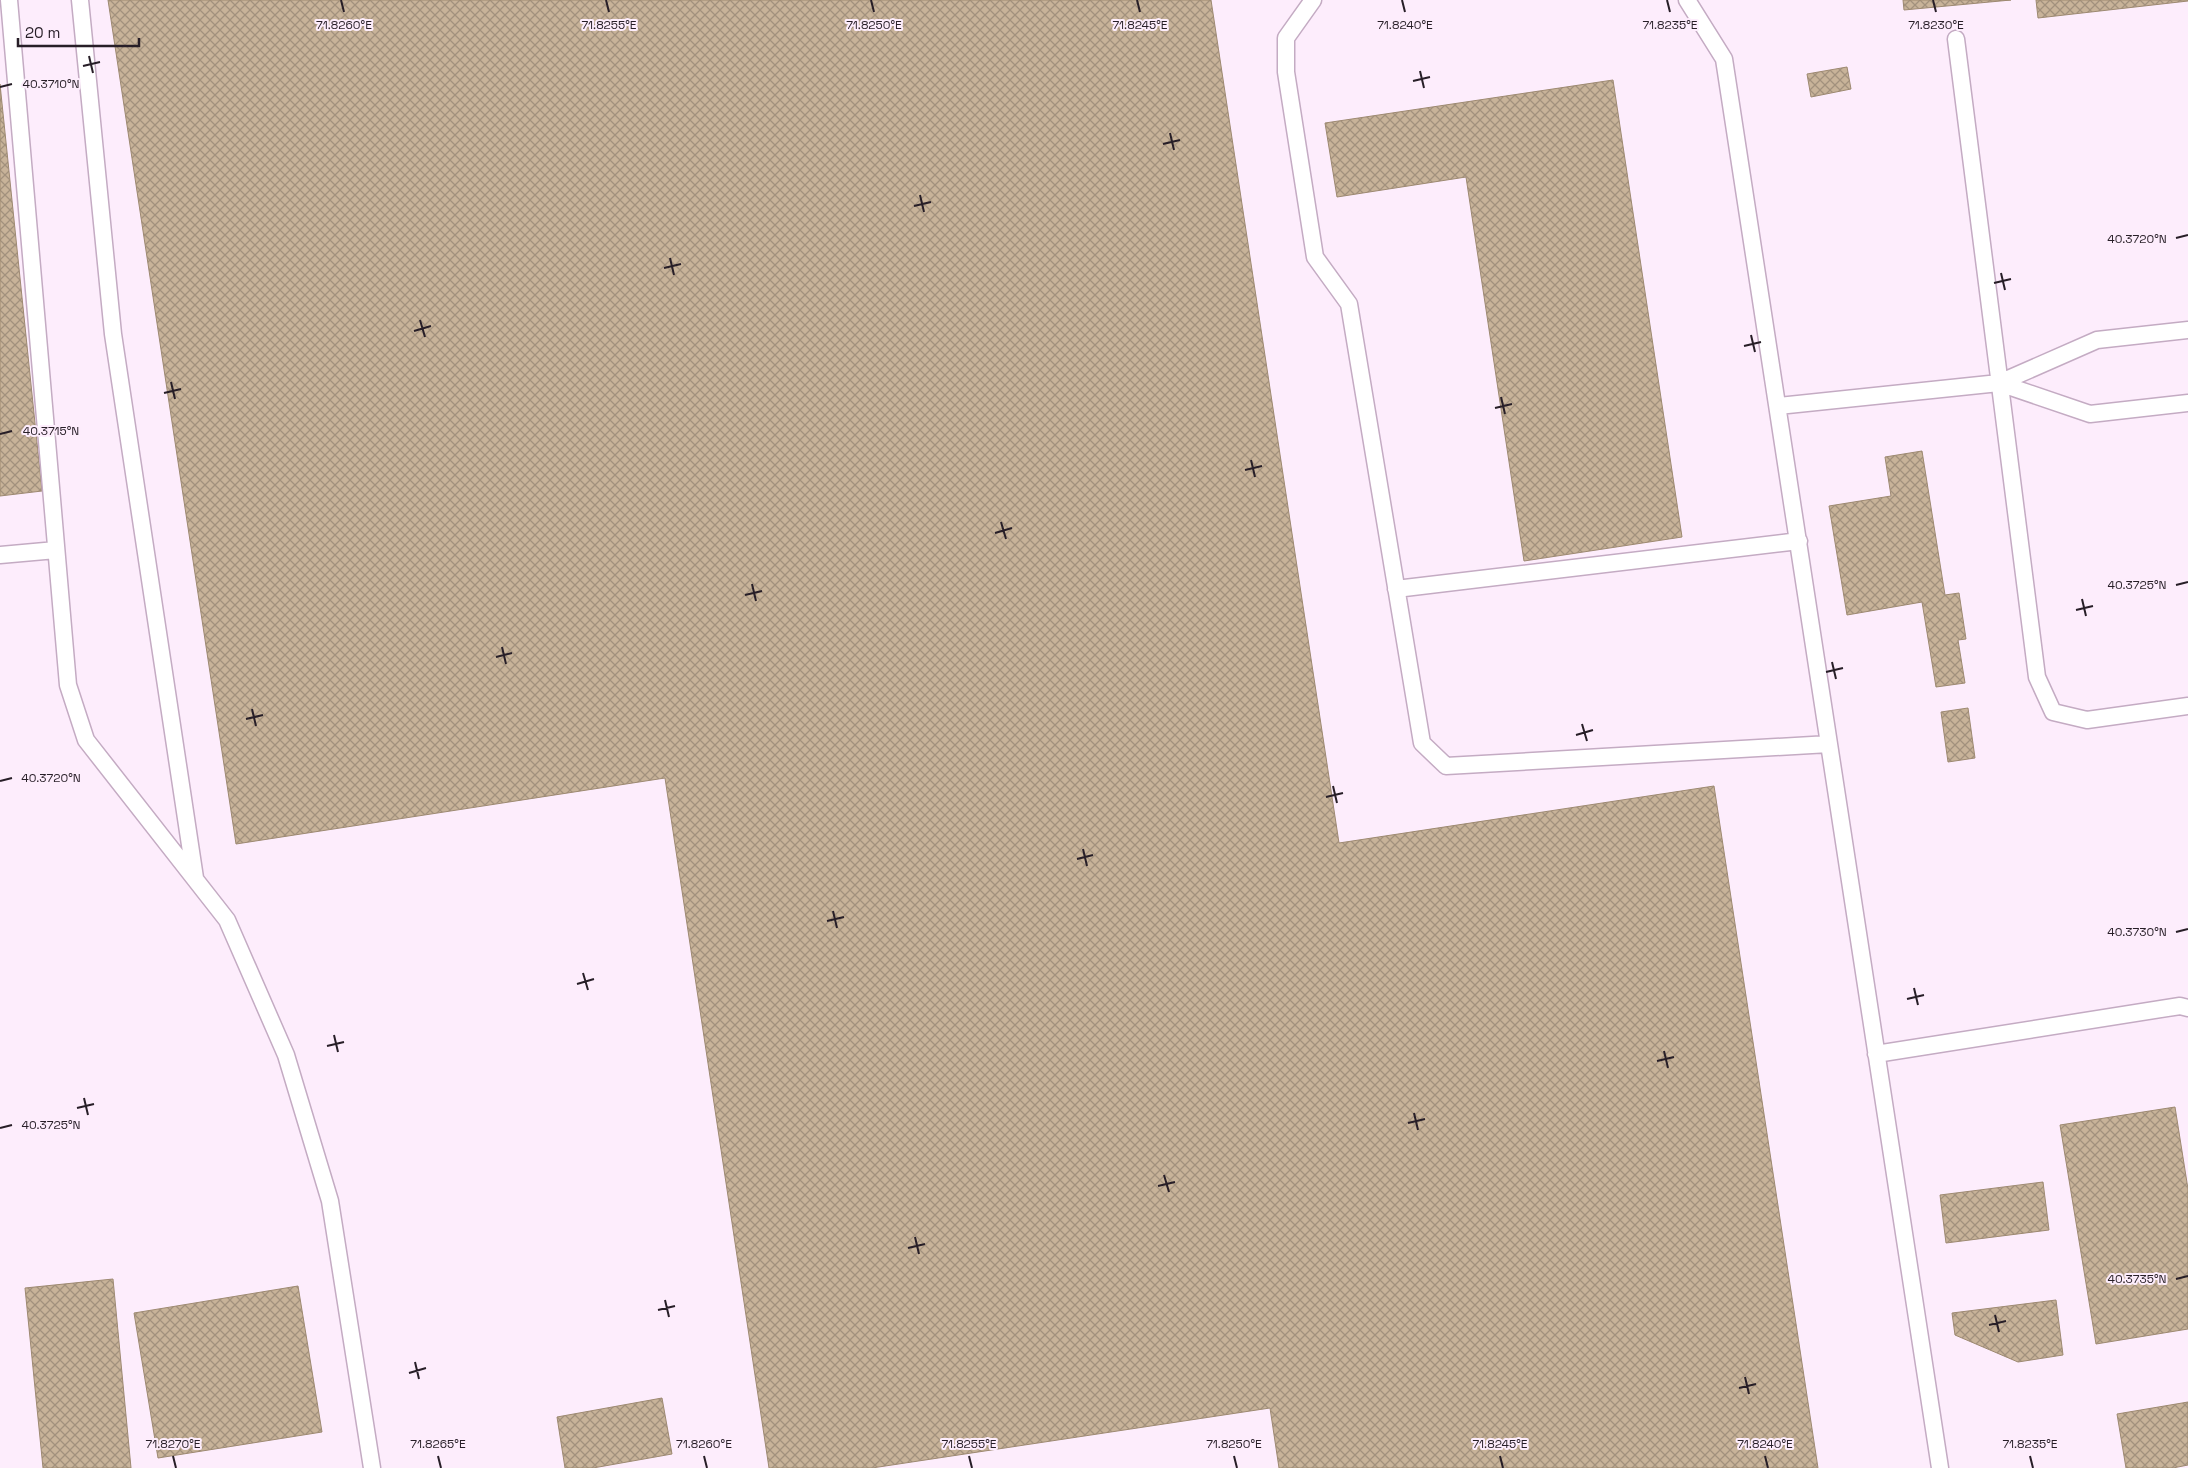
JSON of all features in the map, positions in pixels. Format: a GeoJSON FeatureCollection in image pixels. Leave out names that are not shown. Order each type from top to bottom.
{"type":"FeatureCollection","features":[{"type":"Feature","properties":{"kind":"lane"},"geometry":{"type":"LineString","coordinates":[[9,0],[68,685],[86,740],[227,920],[286,1055],[330,1201],[372,1468]]}},
{"type":"Feature","properties":{"kind":"lane"},"geometry":{"type":"LineString","coordinates":[[80,0],[113,334],[196,880]]}},
{"type":"Feature","properties":{"kind":"lane"},"geometry":{"type":"LineString","coordinates":[[1314,0],[1286,38],[1286,72],[1315,257],[1349,304],[1422,743],[1446,766],[1829,744]]}},
{"type":"Feature","properties":{"kind":"lane"},"geometry":{"type":"LineString","coordinates":[[1687,0],[1724,59],[1940,1468]]}},
{"type":"Feature","properties":{"kind":"lane"},"geometry":{"type":"LineString","coordinates":[[1956,39],[2037,677],[2053,712],[2087,720],[2188,706]]}},
{"type":"Feature","properties":{"kind":"lane"},"geometry":{"type":"LineString","coordinates":[[1778,406],[1999,383],[2097,340],[2188,330]]}},
{"type":"Feature","properties":{"kind":"lane"},"geometry":{"type":"LineString","coordinates":[[1999,383],[2090,414],[2188,403]]}},
{"type":"Feature","properties":{"kind":"lane"},"geometry":{"type":"LineString","coordinates":[[1396,589],[1799,541]]}},
{"type":"Feature","properties":{"kind":"lane"},"geometry":{"type":"LineString","coordinates":[[0,555],[56,550]]}},
{"type":"Feature","properties":{"kind":"lane"},"geometry":{"type":"LineString","coordinates":[[1876,1054],[2180,1006],[2188,1008]]}},
{"type":"Feature","properties":{"kind":"building"},"geometry":{"type":"Polygon","coordinates":[[[108,0],[1211,0],[1339,843],[1714,786],[1818,1468],[1279,1468],[1270,1408],[872,1468],[769,1468],[665,778],[236,844],[108,0]]]}},
{"type":"Feature","properties":{"kind":"building"},"geometry":{"type":"Polygon","coordinates":[[[1903,0],[2011,0],[1904,10],[1903,0]]]}},
{"type":"Feature","properties":{"kind":"building"},"geometry":{"type":"Polygon","coordinates":[[[2036,0],[2188,0],[2188,1],[2038,18],[2036,0]]]}},
{"type":"Feature","properties":{"kind":"building"},"geometry":{"type":"Polygon","coordinates":[[[1847,67],[1851,89],[1811,97],[1807,74],[1847,67]]]}},
{"type":"Feature","properties":{"kind":"building"},"geometry":{"type":"Polygon","coordinates":[[[1613,80],[1682,537],[1524,561],[1466,177],[1337,197],[1325,123],[1613,80]]]}},
{"type":"Feature","properties":{"kind":"building"},"geometry":{"type":"Polygon","coordinates":[[[0,84],[42,491],[0,496],[0,84]]]}},
{"type":"Feature","properties":{"kind":"building"},"geometry":{"type":"Polygon","coordinates":[[[1922,451],[1945,595],[1959,593],[1966,639],[1958,640],[1965,683],[1936,687],[1922,602],[1847,615],[1829,506],[1891,496],[1885,457],[1922,451]]]}},
{"type":"Feature","properties":{"kind":"building"},"geometry":{"type":"Polygon","coordinates":[[[1968,708],[1975,758],[1948,762],[1941,712],[1968,708]]]}},
{"type":"Feature","properties":{"kind":"building"},"geometry":{"type":"Polygon","coordinates":[[[2175,1107],[2188,1189],[2188,1329],[2096,1344],[2060,1125],[2175,1107]]]}},
{"type":"Feature","properties":{"kind":"building"},"geometry":{"type":"Polygon","coordinates":[[[2043,1182],[2049,1230],[1946,1243],[1940,1195],[2043,1182]]]}},
{"type":"Feature","properties":{"kind":"building"},"geometry":{"type":"Polygon","coordinates":[[[113,1279],[131,1468],[43,1468],[25,1288],[113,1279]]]}},
{"type":"Feature","properties":{"kind":"building"},"geometry":{"type":"Polygon","coordinates":[[[298,1286],[322,1432],[158,1458],[134,1313],[298,1286]]]}},
{"type":"Feature","properties":{"kind":"building"},"geometry":{"type":"Polygon","coordinates":[[[2056,1300],[2063,1355],[2018,1362],[1955,1335],[1952,1313],[2056,1300]]]}},
{"type":"Feature","properties":{"kind":"building"},"geometry":{"type":"Polygon","coordinates":[[[662,1398],[672,1454],[593,1468],[565,1468],[557,1417],[662,1398]]]}},
{"type":"Feature","properties":{"kind":"building"},"geometry":{"type":"Polygon","coordinates":[[[2188,1402],[2188,1465],[2173,1468],[2126,1468],[2117,1414],[2188,1402]]]}}]}
